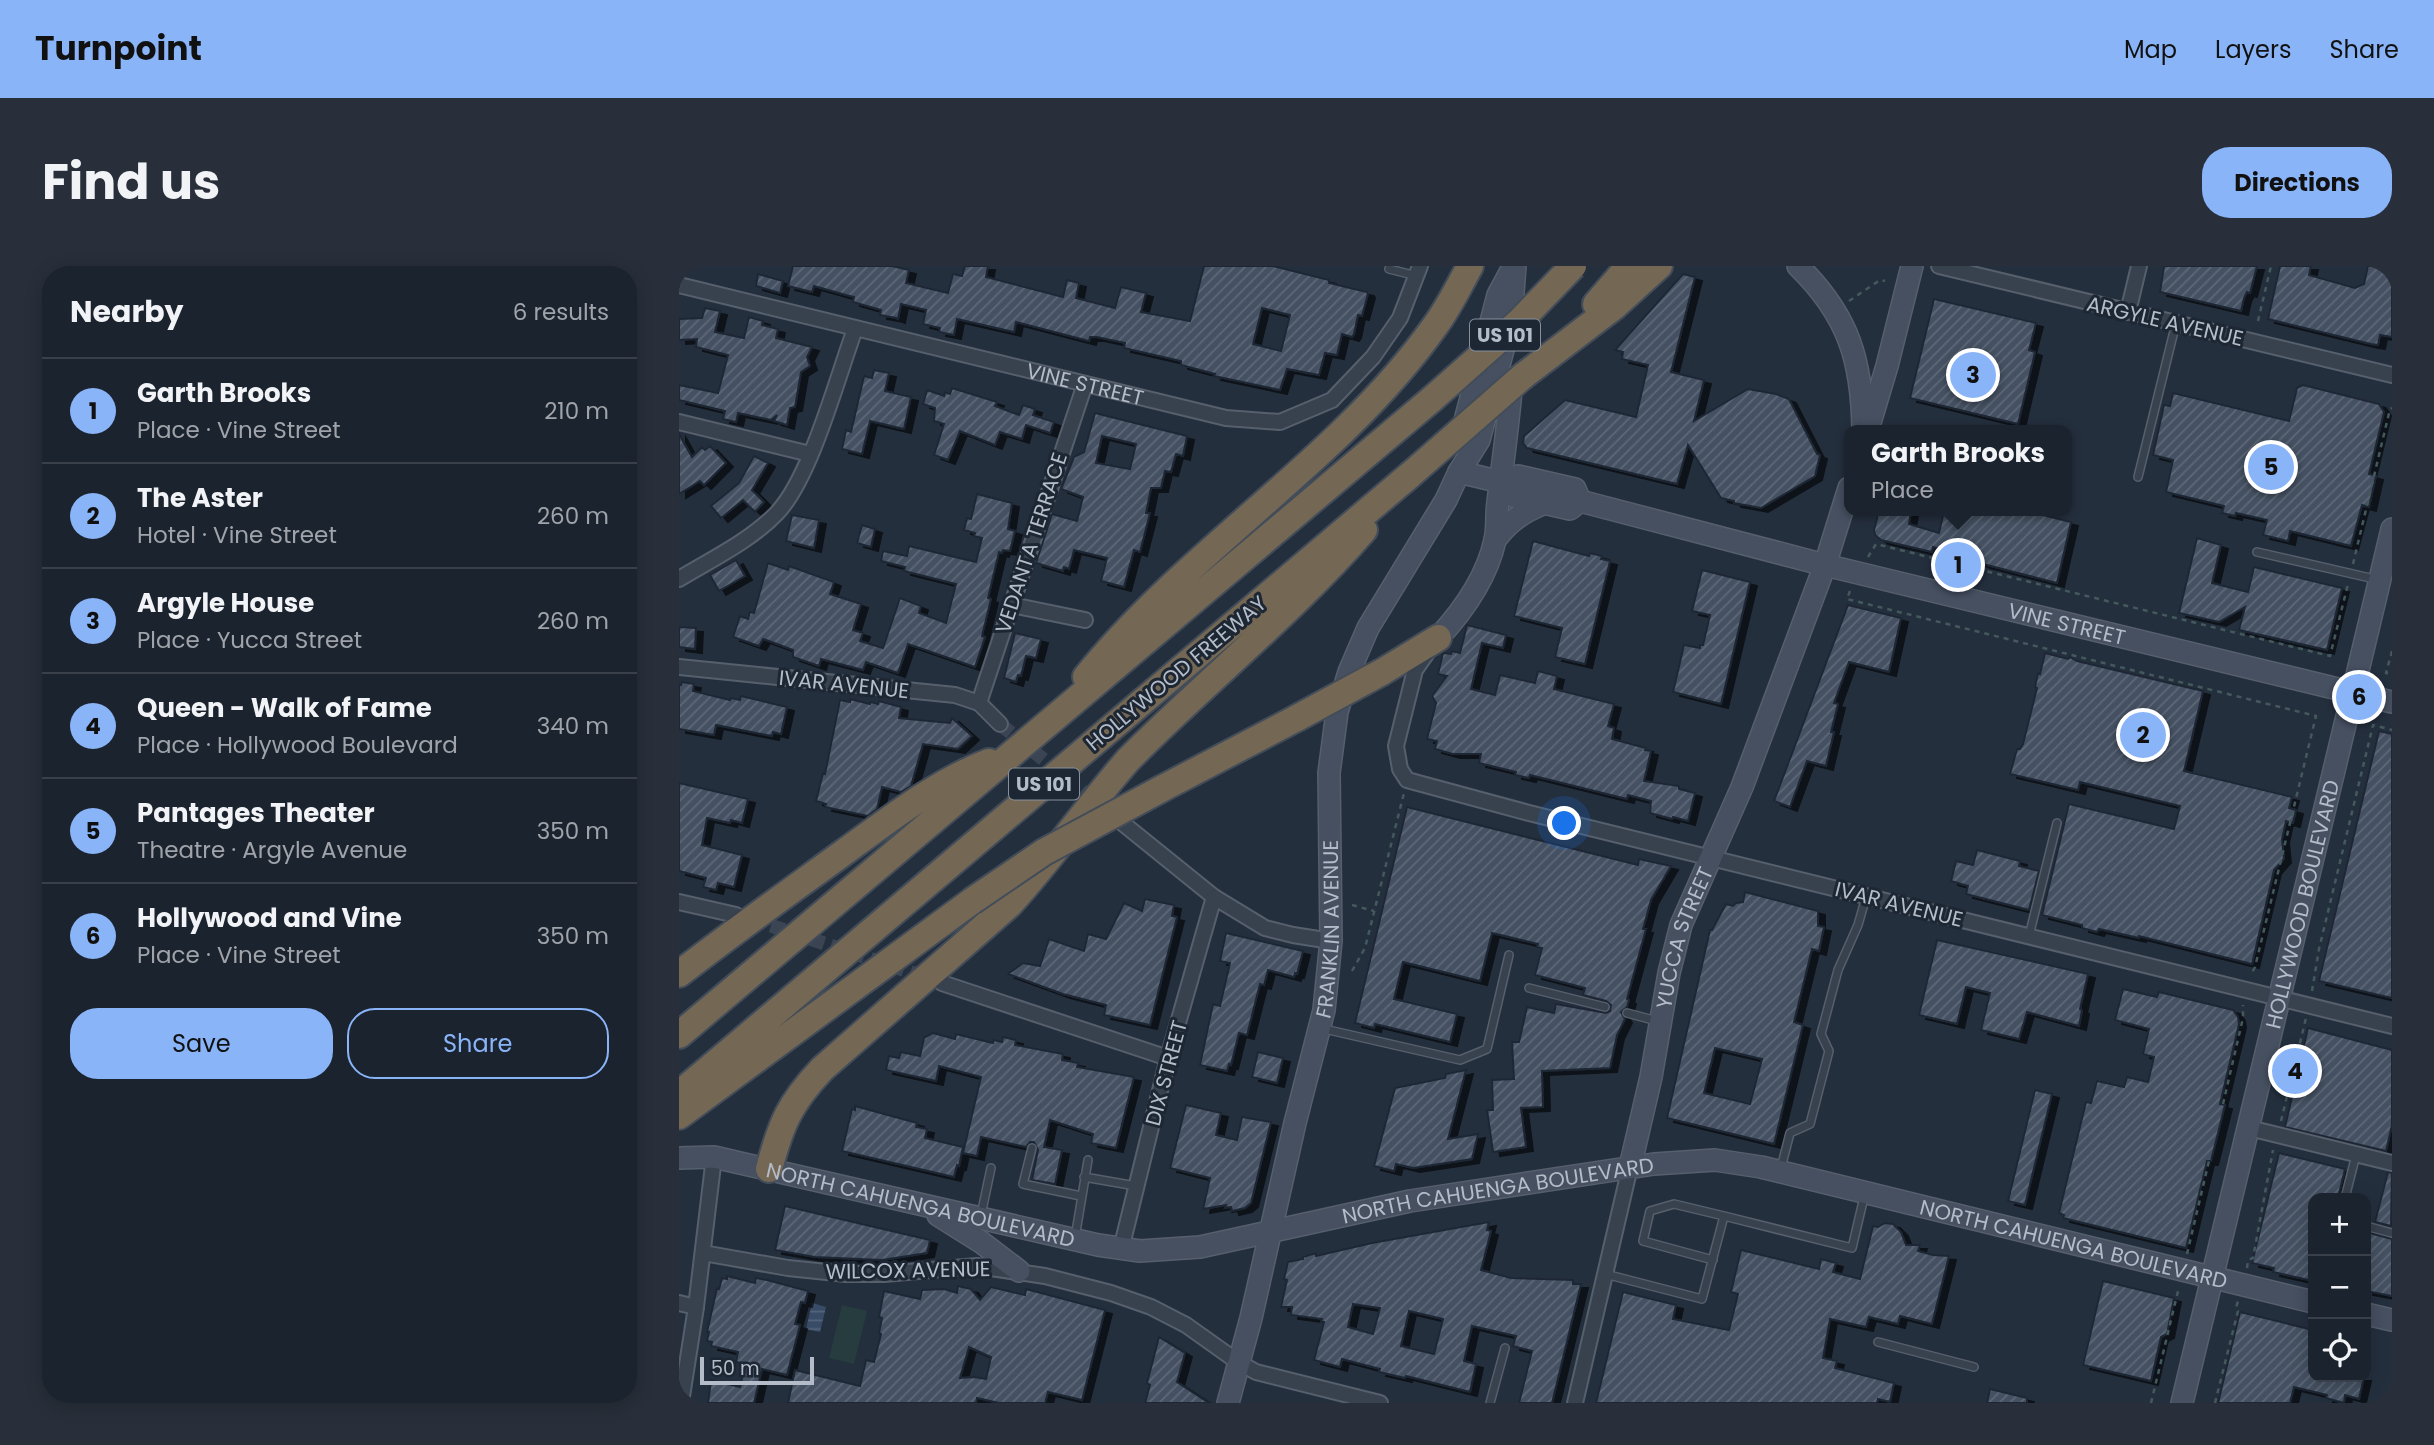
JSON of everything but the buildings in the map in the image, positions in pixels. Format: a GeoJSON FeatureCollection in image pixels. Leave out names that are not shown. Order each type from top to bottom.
{"type":"FeatureCollection","features":[{"type":"Feature","properties":{"kind":"highway"},"geometry":{"type":"LineString","coordinates":[[1041,732],[1098,661],[1151,605],[1342,431],[1395,378],[1437,324],[1470,266]]}},
{"type":"Feature","properties":{"kind":"highway","name":"HOLLYWOOD FREEWAY"},"geometry":{"type":"LineString","coordinates":[[679,1035],[1432,400],[1520,321],[1573,266]]}},
{"type":"Feature","properties":{"kind":"highway","name":"HOLLYWOOD FREEWAY"},"geometry":{"type":"LineString","coordinates":[[679,1094],[1523,376],[1587,314],[1629,266]]}},
{"type":"Feature","properties":{"kind":"highway"},"geometry":{"type":"LineString","coordinates":[[1523,376],[1615,306],[1659,266]]}},
{"type":"Feature","properties":{"kind":"highway"},"geometry":{"type":"LineString","coordinates":[[769,1170],[784,1119],[813,1079],[1010,904],[1036,876],[1128,760],[1335,564],[1410,474]]}},
{"type":"Feature","properties":{"kind":"highway"},"geometry":{"type":"LineString","coordinates":[[679,1116],[972,901],[1044,852],[1383,672],[1438,638]]}},
{"type":"Feature","properties":{"kind":"highway"},"geometry":{"type":"LineString","coordinates":[[679,974],[901,811],[974,768],[1017,752]]}},
{"type":"Feature","properties":{"kind":"main road","name":"FRANKLIN AVENUE"},"geometry":{"type":"LineString","coordinates":[[1438,638],[1474,591],[1495,540],[1508,440],[1514,345],[1511,320],[1514,266]]}},
{"type":"Feature","properties":{"kind":"main road","name":"FRANKLIN AVENUE"},"geometry":{"type":"LineString","coordinates":[[1459,472],[1461,435],[1498,295],[1514,266]]}},
{"type":"Feature","properties":{"kind":"main road"},"geometry":{"type":"LineString","coordinates":[[1798,266],[1836,310],[1855,353],[1865,425]]}},
{"type":"Feature","properties":{"kind":"main road"},"geometry":{"type":"LineString","coordinates":[[1867,425],[1887,366],[1912,266]]}},
{"type":"Feature","properties":{"kind":"main road","name":"FRANKLIN AVENUE"},"geometry":{"type":"LineString","coordinates":[[1228,1403],[1251,1318],[1329,975],[1329,773],[1337,712],[1349,672],[1368,628],[1479,440],[1511,320]]}},
{"type":"Feature","properties":{"kind":"main road","name":"VINE STREET"},"geometry":{"type":"LineString","coordinates":[[1459,472],[1501,482],[1518,476],[1575,489],[1580,501]]}},
{"type":"Feature","properties":{"kind":"main road","name":"VINE STREET"},"geometry":{"type":"LineString","coordinates":[[1501,482],[1513,496],[1570,509],[1580,501]]}},
{"type":"Feature","properties":{"kind":"main road","name":"VINE STREET"},"geometry":{"type":"LineString","coordinates":[[1580,501],[1825,565],[2392,702]]}},
{"type":"Feature","properties":{"kind":"main road"},"geometry":{"type":"LineString","coordinates":[[1495,540],[1515,518],[1545,503]]}},
{"type":"Feature","properties":{"kind":"main road","name":"YUCCA STREET"},"geometry":{"type":"LineString","coordinates":[[1630,1167],[1681,925],[1742,787],[1825,565],[1844,506]]}},
{"type":"Feature","properties":{"kind":"main road","name":"HOLLYWOOD BOULEVARD"},"geometry":{"type":"LineString","coordinates":[[2182,1403],[2392,529]]}},
{"type":"Feature","properties":{"kind":"main road","name":"NORTH CAHUENGA BOULEVARD"},"geometry":{"type":"LineString","coordinates":[[679,1158],[714,1157],[1121,1249],[1179,1250],[1410,1201],[1630,1167],[1715,1160],[1865,1192],[2308,1300]]}},
{"type":"Feature","properties":{"kind":"main road"},"geometry":{"type":"LineString","coordinates":[[918,1203],[981,1242],[1019,1271]]}},
{"type":"Feature","properties":{"kind":"main road"},"geometry":{"type":"LineString","coordinates":[[2371,1315],[2392,1321]]}},
{"type":"Feature","properties":{"kind":"street","name":"ARGYLE AVENUE"},"geometry":{"type":"LineString","coordinates":[[1939,266],[2392,375]]}},
{"type":"Feature","properties":{"kind":"street"},"geometry":{"type":"LineString","coordinates":[[2128,312],[2139,266]]}},
{"type":"Feature","properties":{"kind":"street","name":"VINE STREET"},"geometry":{"type":"LineString","coordinates":[[679,285],[855,330],[1226,418],[1280,422],[1332,400],[1373,356],[1400,318],[1419,271]]}},
{"type":"Feature","properties":{"kind":"street"},"geometry":{"type":"LineString","coordinates":[[679,579],[755,533],[779,511],[792,493],[810,454],[855,330]]}},
{"type":"Feature","properties":{"kind":"street","name":"VEDANTA TERRACE"},"geometry":{"type":"LineString","coordinates":[[979,703],[1085,384]]}},
{"type":"Feature","properties":{"kind":"street"},"geometry":{"type":"LineString","coordinates":[[679,422],[810,454]]}},
{"type":"Feature","properties":{"kind":"street"},"geometry":{"type":"LineString","coordinates":[[1011,605],[1085,620]]}},
{"type":"Feature","properties":{"kind":"street","name":"FRANKLIN AVENUE"},"geometry":{"type":"LineString","coordinates":[[1407,780],[1400,769],[1396,746],[1415,670],[1438,638]]}},
{"type":"Feature","properties":{"kind":"street","name":"IVAR AVENUE"},"geometry":{"type":"LineString","coordinates":[[679,667],[955,695],[979,703]]}},
{"type":"Feature","properties":{"kind":"street"},"geometry":{"type":"LineString","coordinates":[[979,703],[1000,724]]}},
{"type":"Feature","properties":{"kind":"street","name":"IVAR AVENUE"},"geometry":{"type":"LineString","coordinates":[[1407,780],[1529,813],[2392,1026]]}},
{"type":"Feature","properties":{"kind":"street"},"geometry":{"type":"LineString","coordinates":[[1104,808],[1214,898],[1265,928],[1331,941]]}},
{"type":"Feature","properties":{"kind":"street","name":"DIX STREET"},"geometry":{"type":"LineString","coordinates":[[1121,1249],[1168,1058],[1214,898]]}},
{"type":"Feature","properties":{"kind":"street"},"geometry":{"type":"LineString","coordinates":[[679,902],[736,915]]}},
{"type":"Feature","properties":{"kind":"street"},"geometry":{"type":"LineString","coordinates":[[942,983],[1168,1058]]}},
{"type":"Feature","properties":{"kind":"street"},"geometry":{"type":"LineString","coordinates":[[2249,1128],[2392,1162]]}},
{"type":"Feature","properties":{"kind":"street"},"geometry":{"type":"LineString","coordinates":[[681,1403],[696,1307],[714,1157]]}},
{"type":"Feature","properties":{"kind":"street","name":"YUCCA STREET"},"geometry":{"type":"LineString","coordinates":[[1575,1403],[1630,1167]]}},
{"type":"Feature","properties":{"kind":"street","name":"WILCOX AVENUE"},"geometry":{"type":"LineString","coordinates":[[703,1252],[788,1268],[837,1273],[884,1274],[957,1266],[1019,1271],[1111,1293],[1151,1307],[1186,1325],[1238,1362],[1257,1372],[1380,1403]]}},
{"type":"Feature","properties":{"kind":"street"},"geometry":{"type":"LineString","coordinates":[[679,1303],[696,1307]]}},
{"type":"Feature","properties":{"kind":"lane"},"geometry":{"type":"LineString","coordinates":[[1389,269],[1419,271]]}},
{"type":"Feature","properties":{"kind":"lane"},"geometry":{"type":"LineString","coordinates":[[2138,477],[2176,323]]}},
{"type":"Feature","properties":{"kind":"lane"},"geometry":{"type":"LineString","coordinates":[[2257,552],[2379,580]]}},
{"type":"Feature","properties":{"kind":"lane"},"geometry":{"type":"LineString","coordinates":[[2029,936],[2057,823]]}},
{"type":"Feature","properties":{"kind":"lane"},"geometry":{"type":"LineString","coordinates":[[1780,1172],[1790,1133],[1810,1124],[1829,1051],[1821,1034],[1838,970],[1858,925],[1866,896]]}},
{"type":"Feature","properties":{"kind":"lane"},"geometry":{"type":"LineString","coordinates":[[1319,1028],[1460,1060],[1487,1049],[1509,955]]}},
{"type":"Feature","properties":{"kind":"lane"},"geometry":{"type":"LineString","coordinates":[[1529,988],[1605,1007]]}},
{"type":"Feature","properties":{"kind":"lane"},"geometry":{"type":"LineString","coordinates":[[1627,1013],[1661,1022]]}},
{"type":"Feature","properties":{"kind":"lane"},"geometry":{"type":"LineString","coordinates":[[1032,1148],[1023,1184],[1081,1196]]}},
{"type":"Feature","properties":{"kind":"lane"},"geometry":{"type":"LineString","coordinates":[[2346,1193],[2356,1154]]}},
{"type":"Feature","properties":{"kind":"lane"},"geometry":{"type":"LineString","coordinates":[[1075,1240],[1088,1160]]}},
{"type":"Feature","properties":{"kind":"lane"},"geometry":{"type":"LineString","coordinates":[[981,1218],[991,1168]]}},
{"type":"Feature","properties":{"kind":"lane"},"geometry":{"type":"LineString","coordinates":[[1084,1177],[1137,1186]]}},
{"type":"Feature","properties":{"kind":"lane"},"geometry":{"type":"LineString","coordinates":[[1713,1260],[1643,1241],[1650,1212],[1674,1204],[1852,1248],[1865,1192]]}},
{"type":"Feature","properties":{"kind":"lane"},"geometry":{"type":"LineString","coordinates":[[1605,1274],[1702,1299],[1724,1216]]}},
{"type":"Feature","properties":{"kind":"lane"},"geometry":{"type":"LineString","coordinates":[[2371,1227],[2392,1233]]}},
{"type":"Feature","properties":{"kind":"lane"},"geometry":{"type":"LineString","coordinates":[[1878,1342],[1974,1367]]}},
{"type":"Feature","properties":{"kind":"lane"},"geometry":{"type":"LineString","coordinates":[[1490,1403],[1504,1349]]}},
{"type":"Feature","properties":{"kind":"path"},"geometry":{"type":"LineString","coordinates":[[2259,321],[2271,266]]}},
{"type":"Feature","properties":{"kind":"path"},"geometry":{"type":"LineString","coordinates":[[1849,301],[1882,278],[1885,281]]}},
{"type":"Feature","properties":{"kind":"path"},"geometry":{"type":"LineString","coordinates":[[1874,546],[1877,544],[2330,656],[2392,408]]}},
{"type":"Feature","properties":{"kind":"path"},"geometry":{"type":"LineString","coordinates":[[1848,595],[1849,600],[2316,716],[2259,954],[2252,972]]}},
{"type":"Feature","properties":{"kind":"path"},"geometry":{"type":"LineString","coordinates":[[2392,651],[2386,673],[2392,674]]}},
{"type":"Feature","properties":{"kind":"path"},"geometry":{"type":"LineString","coordinates":[[2313,986],[2319,948],[2373,725],[2392,730]]}},
{"type":"Feature","properties":{"kind":"path"},"geometry":{"type":"LineString","coordinates":[[1352,971],[1365,947],[1407,780]]}},
{"type":"Feature","properties":{"kind":"path"},"geometry":{"type":"LineString","coordinates":[[1352,905],[1374,911]]}},
{"type":"Feature","properties":{"kind":"path"},"geometry":{"type":"LineString","coordinates":[[2223,1104],[2243,1018],[2243,1007]]}},
{"type":"Feature","properties":{"kind":"path"},"geometry":{"type":"LineString","coordinates":[[2280,1127],[2305,1023]]}},
{"type":"Feature","properties":{"kind":"path"},"geometry":{"type":"LineString","coordinates":[[2248,1260],[2253,1258],[2273,1150]]}},
{"type":"Feature","properties":{"kind":"path"},"geometry":{"type":"LineString","coordinates":[[2188,1251],[2209,1161]]}},
{"type":"Feature","properties":{"kind":"path"},"geometry":{"type":"LineString","coordinates":[[2151,1403],[2178,1293]]}},
{"type":"Feature","properties":{"kind":"path"},"geometry":{"type":"LineString","coordinates":[[2215,1403],[2238,1311],[2236,1308]]}},
{"type":"Feature","properties":{"kind":"green space"},"geometry":{"type":"Polygon","coordinates":[[[842,1305],[867,1311],[854,1364],[829,1358],[842,1305]]]}},
{"type":"Feature","properties":{"kind":"water"},"geometry":{"type":"Polygon","coordinates":[[[812,1303],[826,1307],[820,1332],[806,1329],[812,1303]]]}},
{"type":"Feature","properties":{"kind":"tunnel"},"geometry":{"type":"LineString","coordinates":[[1000,724],[1097,803]]}},
{"type":"Feature","properties":{"kind":"tunnel"},"geometry":{"type":"LineString","coordinates":[[751,919],[928,978]]}},
{"type":"Feature","properties":{"kind":"place","name":"Argyle House"},"geometry":{"type":"Point","coordinates":[1973,375]}},
{"type":"Feature","properties":{"kind":"place","name":"Pantages Theater"},"geometry":{"type":"Point","coordinates":[2271,467]}},
{"type":"Feature","properties":{"kind":"place","name":"Garth Brooks"},"geometry":{"type":"Point","coordinates":[1958,565]}},
{"type":"Feature","properties":{"kind":"place","name":"Hollywood and Vine"},"geometry":{"type":"Point","coordinates":[2359,697]}},
{"type":"Feature","properties":{"kind":"place","name":"The Aster"},"geometry":{"type":"Point","coordinates":[2143,735]}},
{"type":"Feature","properties":{"kind":"place","name":"Queen - Walk of Fame"},"geometry":{"type":"Point","coordinates":[2295,1071]}}]}
